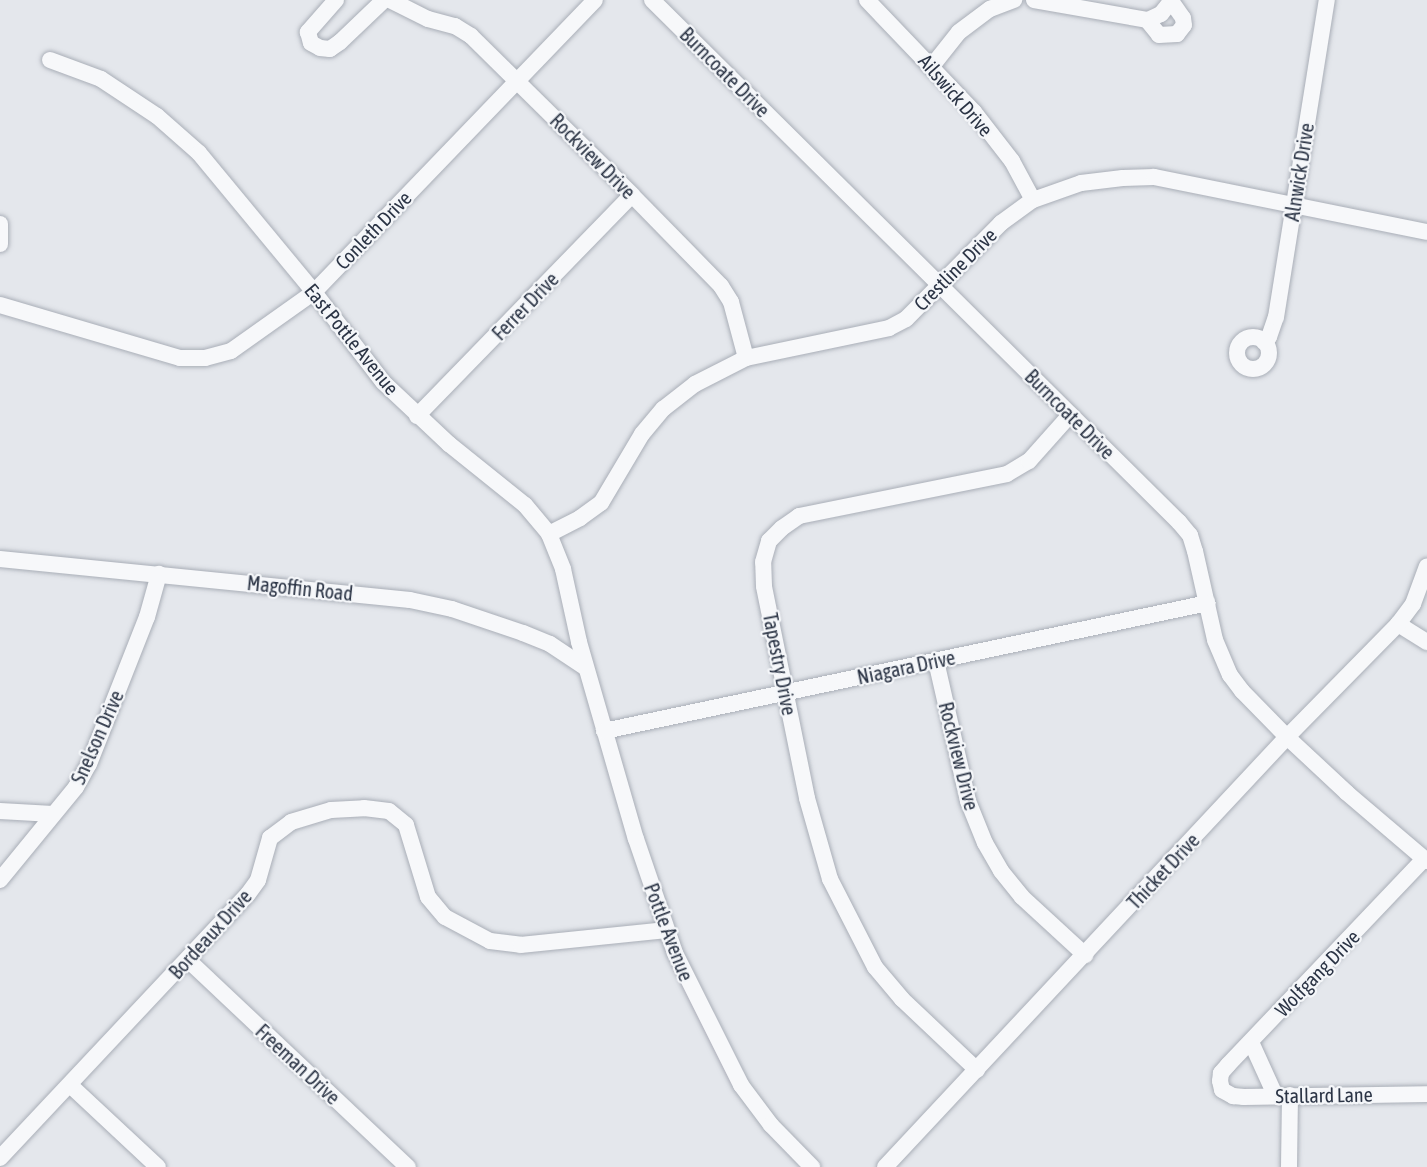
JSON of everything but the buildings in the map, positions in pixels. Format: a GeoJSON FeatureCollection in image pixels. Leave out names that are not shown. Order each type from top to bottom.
{"type":"FeatureCollection","features":[{"type":"Feature","properties":{"kind":"street"},"geometry":{"type":"LineString","coordinates":[[336,0],[308,33],[311,43],[320,48],[330,49],[340,42],[384,0]]}},
{"type":"Feature","properties":{"kind":"street","name":"Rockview Drive"},"geometry":{"type":"LineString","coordinates":[[390,0],[428,19],[455,26],[471,36],[632,195],[721,286],[731,302],[746,358]]}},
{"type":"Feature","properties":{"kind":"street","name":"Conleth Drive"},"geometry":{"type":"LineString","coordinates":[[0,305],[180,358],[205,358],[231,351],[314,292],[595,0]]}},
{"type":"Feature","properties":{"kind":"street","name":"Burncoate Drive"},"geometry":{"type":"LineString","coordinates":[[652,0],[941,284],[1190,535],[1215,640],[1230,675],[1242,691],[1287,737],[1347,793],[1426,860]]}},
{"type":"Feature","properties":{"kind":"street","name":"Ailswick Drive"},"geometry":{"type":"LineString","coordinates":[[867,0],[974,112],[1012,161],[1033,200]]}},
{"type":"Feature","properties":{"kind":"street"},"geometry":{"type":"LineString","coordinates":[[932,66],[959,32],[990,9],[1014,0]]}},
{"type":"Feature","properties":{"kind":"street"},"geometry":{"type":"LineString","coordinates":[[1034,0],[1147,20],[1161,14],[1172,1],[1183,18],[1184,25],[1177,34],[1159,35],[1147,20]]}},
{"type":"Feature","properties":{"kind":"street","name":"Alnwick Drive"},"geometry":{"type":"LineString","coordinates":[[1264,342],[1269,337],[1276,317],[1326,0]]}},
{"type":"Feature","properties":{"kind":"street","name":"East Pottle Avenue"},"geometry":{"type":"LineString","coordinates":[[50,60],[101,79],[157,116],[199,153],[314,292],[384,382],[417,416],[525,505],[549,534],[563,569],[586,668]]}},
{"type":"Feature","properties":{"kind":"street","name":"Crestline Drive"},"geometry":{"type":"LineString","coordinates":[[549,534],[580,518],[601,503],[613,485],[622,464],[663,409],[695,384],[746,358],[890,328],[906,319],[1001,223],[1033,200],[1081,183],[1154,177],[1427,232]]}},
{"type":"Feature","properties":{"kind":"street","name":"Ferrer Drive"},"geometry":{"type":"LineString","coordinates":[[417,416],[632,195]]}},
{"type":"Feature","properties":{"kind":"street"},"geometry":{"type":"LineString","coordinates":[[0,224],[0,244]]}},
{"type":"Feature","properties":{"kind":"street","name":"Tapestry Drive"},"geometry":{"type":"LineString","coordinates":[[976,1070],[902,999],[875,967],[831,879],[807,798],[764,586],[763,562],[769,541],[799,516],[1007,474],[1029,461],[1070,415]]}},
{"type":"Feature","properties":{"kind":"street","name":"Magoffin Road"},"geometry":{"type":"LineString","coordinates":[[0,559],[366,595],[452,609],[550,644],[586,668]]}},
{"type":"Feature","properties":{"kind":"street","name":"Thicket Drive"},"geometry":{"type":"LineString","coordinates":[[885,1167],[1287,737],[1398,624],[1413,604],[1427,566]]}},
{"type":"Feature","properties":{"kind":"street","name":"Snelson Drive"},"geometry":{"type":"LineString","coordinates":[[0,880],[76,787],[89,764],[147,617],[159,574]]}},
{"type":"Feature","properties":{"kind":"street","name":"Niagara Drive"},"geometry":{"type":"LineString","coordinates":[[604,731],[1208,603]]}},
{"type":"Feature","properties":{"kind":"street"},"geometry":{"type":"LineString","coordinates":[[1398,624],[1427,642]]}},
{"type":"Feature","properties":{"kind":"street","name":"Rockview Drive"},"geometry":{"type":"LineString","coordinates":[[936,661],[968,801],[985,843],[1001,871],[1022,897],[1085,954]]}},
{"type":"Feature","properties":{"kind":"street","name":"Pottle Avenue"},"geometry":{"type":"LineString","coordinates":[[586,668],[649,882],[666,930],[705,1017],[741,1085],[771,1125],[812,1167]]}},
{"type":"Feature","properties":{"kind":"street","name":"Bordeaux Drive"},"geometry":{"type":"LineString","coordinates":[[0,1158],[188,960],[258,880],[270,838],[291,822],[331,810],[364,808],[389,811],[406,825],[428,897],[445,917],[490,941],[521,945],[666,930]]}},
{"type":"Feature","properties":{"kind":"street"},"geometry":{"type":"LineString","coordinates":[[0,811],[53,814]]}},
{"type":"Feature","properties":{"kind":"street","name":"Wolfgang Drive"},"geometry":{"type":"LineString","coordinates":[[1222,1090],[1221,1073],[1426,860]]}},
{"type":"Feature","properties":{"kind":"street","name":"Freeman Drive"},"geometry":{"type":"LineString","coordinates":[[188,960],[408,1167]]}},
{"type":"Feature","properties":{"kind":"street"},"geometry":{"type":"LineString","coordinates":[[1251,1042],[1282,1095],[1289,1167]]}},
{"type":"Feature","properties":{"kind":"street"},"geometry":{"type":"LineString","coordinates":[[70,1084],[158,1167]]}},
{"type":"Feature","properties":{"kind":"street","name":"Stallard Lane"},"geometry":{"type":"LineString","coordinates":[[1222,1090],[1233,1096],[1427,1094]]}}]}
